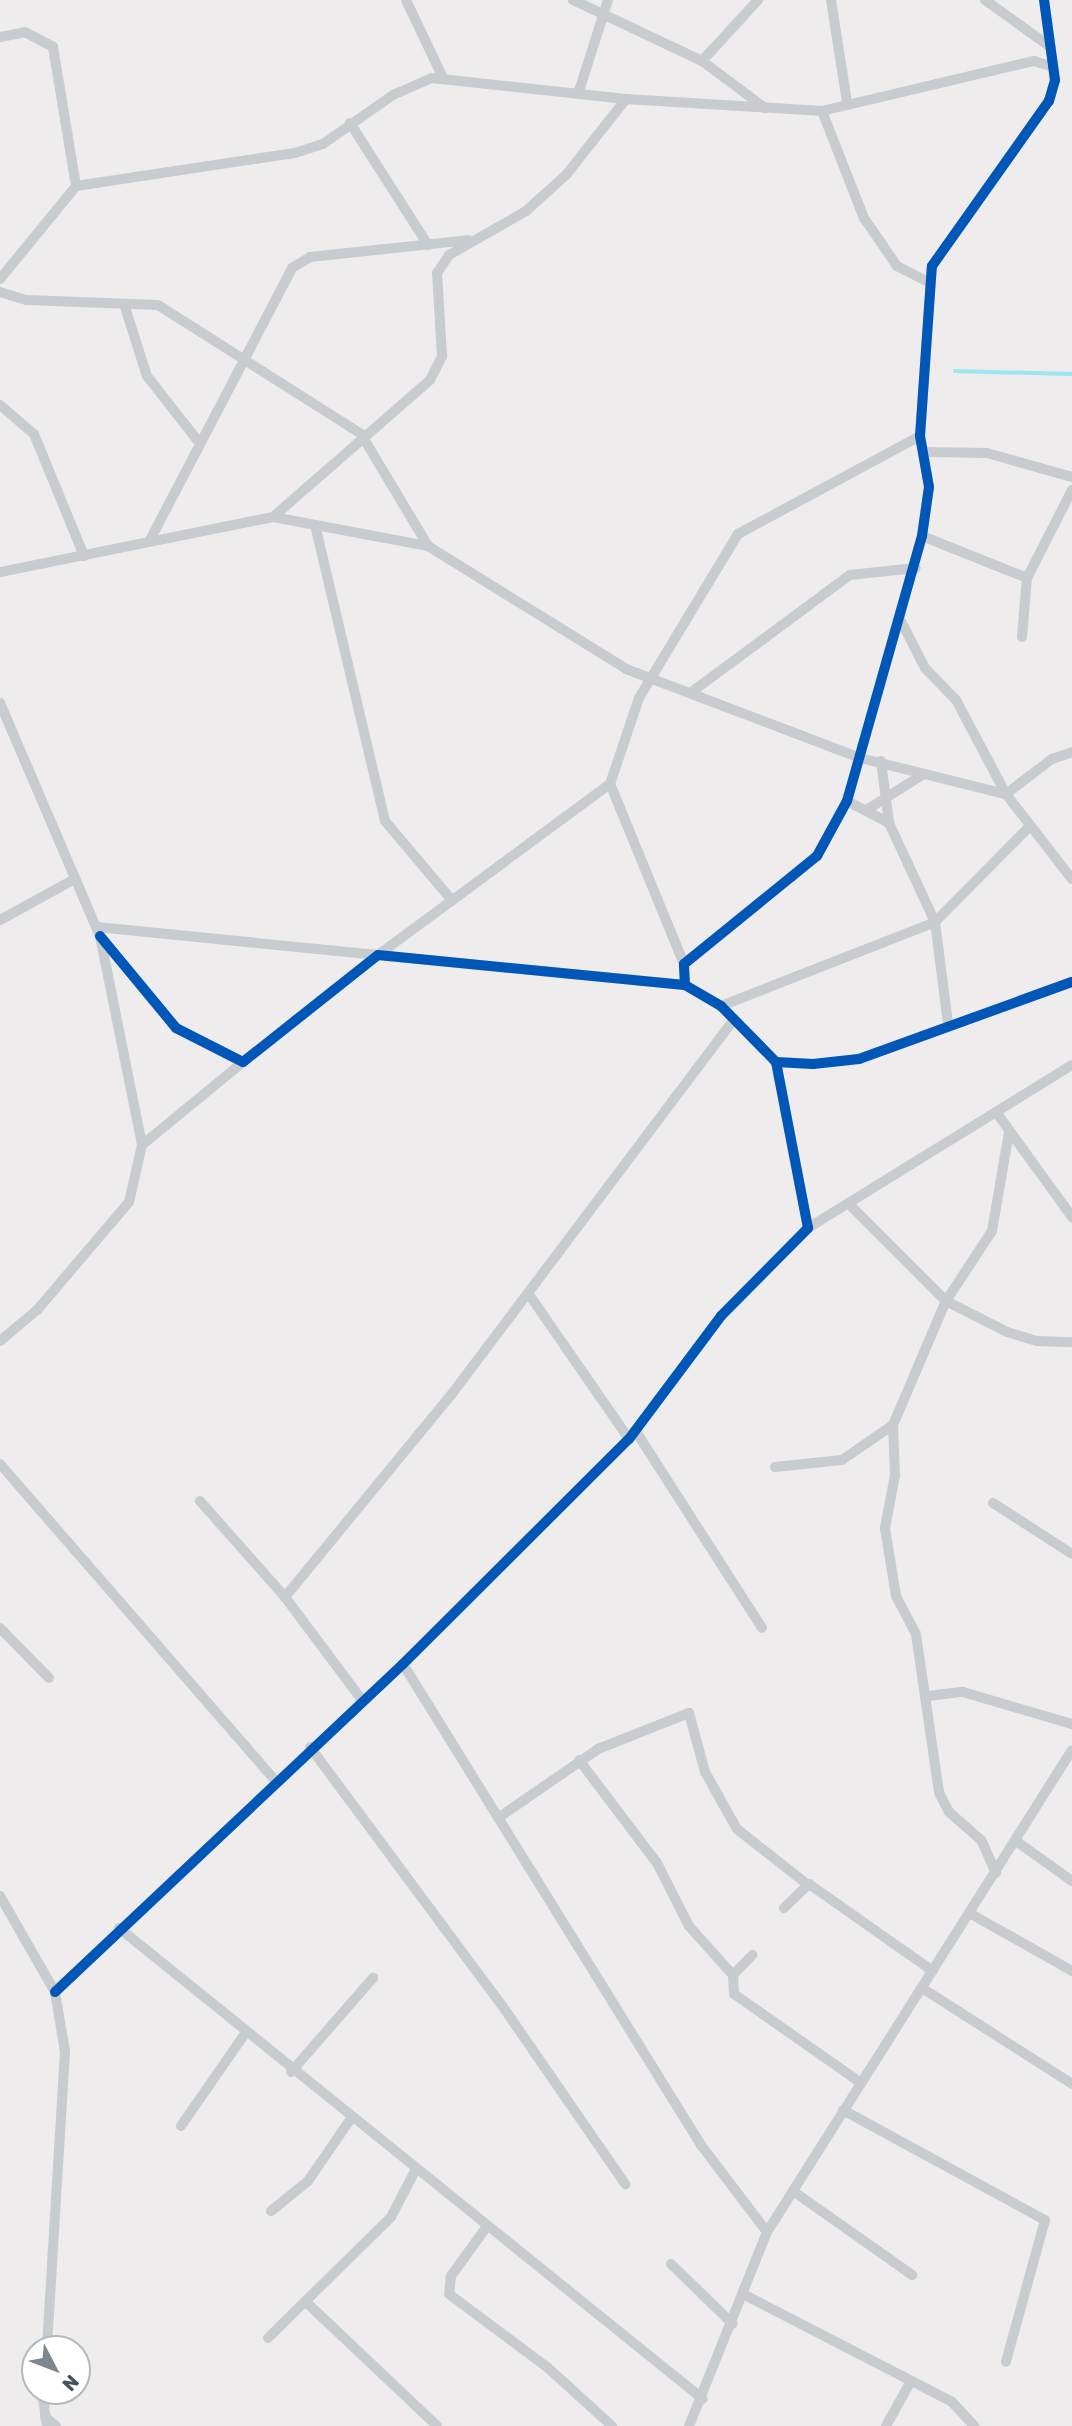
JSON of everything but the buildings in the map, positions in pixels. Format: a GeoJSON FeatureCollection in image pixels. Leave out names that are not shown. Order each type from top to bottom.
{"type":"FeatureCollection","features":[{"type":"Feature","properties":{"kind":"street"},"geometry":{"type":"LineString","coordinates":[[406,0],[443,78]]}},
{"type":"Feature","properties":{"kind":"street"},"geometry":{"type":"LineString","coordinates":[[573,0],[702,61],[765,108]]}},
{"type":"Feature","properties":{"kind":"street"},"geometry":{"type":"LineString","coordinates":[[579,91],[606,17],[608,0]]}},
{"type":"Feature","properties":{"kind":"street"},"geometry":{"type":"LineString","coordinates":[[702,61],[758,0]]}},
{"type":"Feature","properties":{"kind":"street"},"geometry":{"type":"LineString","coordinates":[[831,0],[848,102]]}},
{"type":"Feature","properties":{"kind":"street"},"geometry":{"type":"LineString","coordinates":[[985,0],[1049,46]]}},
{"type":"Feature","properties":{"kind":"street"},"geometry":{"type":"LineString","coordinates":[[684,964],[807,866],[847,801],[916,568],[922,536],[929,487],[920,436],[933,318],[929,282],[952,233],[1049,101],[1055,80],[1050,66],[1044,0]]}},
{"type":"Feature","properties":{"kind":"street"},"geometry":{"type":"LineString","coordinates":[[0,37],[25,32],[53,47],[76,186]]}},
{"type":"Feature","properties":{"kind":"street"},"geometry":{"type":"LineString","coordinates":[[0,279],[76,186],[295,153],[323,144],[350,123],[411,84],[443,78],[579,91],[626,99],[822,111],[848,102],[1034,61],[1050,66]]}},
{"type":"Feature","properties":{"kind":"street"},"geometry":{"type":"LineString","coordinates":[[273,517],[361,434],[379,428],[429,380],[442,356],[437,273],[472,239],[526,211],[566,175],[626,99]]}},
{"type":"Feature","properties":{"kind":"street"},"geometry":{"type":"LineString","coordinates":[[822,111],[864,218],[897,266],[929,282]]}},
{"type":"Feature","properties":{"kind":"street"},"geometry":{"type":"LineString","coordinates":[[350,123],[428,245]]}},
{"type":"Feature","properties":{"kind":"street"},"geometry":{"type":"LineString","coordinates":[[150,540],[239,359],[292,268],[310,257],[472,239]]}},
{"type":"Feature","properties":{"kind":"street"},"geometry":{"type":"LineString","coordinates":[[0,292],[27,300],[158,304],[239,359],[361,434],[428,546]]}},
{"type":"Feature","properties":{"kind":"street"},"geometry":{"type":"LineString","coordinates":[[124,304],[147,376],[198,442]]}},
{"type":"Feature","properties":{"kind":"street"},"geometry":{"type":"LineString","coordinates":[[0,405],[34,434],[84,556]]}},
{"type":"Feature","properties":{"kind":"street"},"geometry":{"type":"LineString","coordinates":[[142,1145],[450,898],[610,784],[631,716],[738,534],[920,436]]}},
{"type":"Feature","properties":{"kind":"street"},"geometry":{"type":"LineString","coordinates":[[924,452],[987,453],[1072,477]]}},
{"type":"Feature","properties":{"kind":"street"},"geometry":{"type":"LineString","coordinates":[[1022,636],[1027,578],[1072,490]]}},
{"type":"Feature","properties":{"kind":"street"},"geometry":{"type":"LineString","coordinates":[[0,572],[273,517],[316,529],[428,546],[626,669],[653,675],[860,758],[881,761],[922,775],[1006,794]]}},
{"type":"Feature","properties":{"kind":"street"},"geometry":{"type":"LineString","coordinates":[[316,529],[385,821],[450,898]]}},
{"type":"Feature","properties":{"kind":"street"},"geometry":{"type":"LineString","coordinates":[[922,536],[1027,578]]}},
{"type":"Feature","properties":{"kind":"street"},"geometry":{"type":"LineString","coordinates":[[693,691],[850,575],[916,568]]}},
{"type":"Feature","properties":{"kind":"street"},"geometry":{"type":"LineString","coordinates":[[901,621],[925,668],[956,700],[1006,794],[1072,879]]}},
{"type":"Feature","properties":{"kind":"street"},"geometry":{"type":"LineString","coordinates":[[0,703],[98,932],[142,1145],[129,1202],[37,1310],[0,1341]]}},
{"type":"Feature","properties":{"kind":"street"},"geometry":{"type":"LineString","coordinates":[[1006,794],[1052,759],[1072,752]]}},
{"type":"Feature","properties":{"kind":"street"},"geometry":{"type":"LineString","coordinates":[[881,761],[889,823],[935,922],[948,1024]]}},
{"type":"Feature","properties":{"kind":"street"},"geometry":{"type":"LineString","coordinates":[[868,809],[887,794],[922,775]]}},
{"type":"Feature","properties":{"kind":"street"},"geometry":{"type":"LineString","coordinates":[[610,784],[684,964],[685,985]]}},
{"type":"Feature","properties":{"kind":"street"},"geometry":{"type":"LineString","coordinates":[[847,801],[868,809],[889,823]]}},
{"type":"Feature","properties":{"kind":"street"},"geometry":{"type":"LineString","coordinates":[[721,1006],[935,922],[1030,826]]}},
{"type":"Feature","properties":{"kind":"street"},"geometry":{"type":"LineString","coordinates":[[0,920],[75,879]]}},
{"type":"Feature","properties":{"kind":"street"},"geometry":{"type":"LineString","coordinates":[[98,932],[378,955],[685,985],[721,1006],[776,1062],[808,1227]]}},
{"type":"Feature","properties":{"kind":"street"},"geometry":{"type":"LineString","coordinates":[[98,932],[176,1028],[243,1062]]}},
{"type":"Feature","properties":{"kind":"street"},"geometry":{"type":"LineString","coordinates":[[776,1062],[840,1065],[948,1024],[1072,982]]}},
{"type":"Feature","properties":{"kind":"street"},"geometry":{"type":"LineString","coordinates":[[285,1597],[528,1293],[734,1019]]}},
{"type":"Feature","properties":{"kind":"street"},"geometry":{"type":"LineString","coordinates":[[55,1992],[274,1779],[403,1664],[632,1435],[721,1316],[808,1227],[1072,1065]]}},
{"type":"Feature","properties":{"kind":"street"},"geometry":{"type":"LineString","coordinates":[[996,1112],[1072,1217]]}},
{"type":"Feature","properties":{"kind":"street"},"geometry":{"type":"LineString","coordinates":[[996,1873],[981,1840],[949,1811],[939,1792],[928,1696],[916,1634],[901,1613],[888,1560],[893,1425],[946,1301],[992,1231],[1009,1133]]}},
{"type":"Feature","properties":{"kind":"street"},"geometry":{"type":"LineString","coordinates":[[849,1204],[946,1301],[1007,1332],[1072,1342]]}},
{"type":"Feature","properties":{"kind":"street"},"geometry":{"type":"LineString","coordinates":[[528,1293],[632,1435],[762,1628]]}},
{"type":"Feature","properties":{"kind":"street"},"geometry":{"type":"LineString","coordinates":[[775,1467],[842,1460],[893,1425]]}},
{"type":"Feature","properties":{"kind":"street"},"geometry":{"type":"LineString","coordinates":[[0,1464],[274,1779]]}},
{"type":"Feature","properties":{"kind":"street"},"geometry":{"type":"LineString","coordinates":[[200,1501],[285,1597],[362,1700]]}},
{"type":"Feature","properties":{"kind":"street"},"geometry":{"type":"LineString","coordinates":[[993,1503],[1072,1553]]}},
{"type":"Feature","properties":{"kind":"street"},"geometry":{"type":"LineString","coordinates":[[0,1628],[49,1678]]}},
{"type":"Feature","properties":{"kind":"street"},"geometry":{"type":"LineString","coordinates":[[403,1664],[701,2145],[767,2232]]}},
{"type":"Feature","properties":{"kind":"street"},"geometry":{"type":"LineString","coordinates":[[928,1696],[962,1692],[1072,1724]]}},
{"type":"Feature","properties":{"kind":"street"},"geometry":{"type":"LineString","coordinates":[[498,1818],[579,1760],[689,1713],[705,1772],[737,1829],[804,1882],[933,1971]]}},
{"type":"Feature","properties":{"kind":"street"},"geometry":{"type":"LineString","coordinates":[[310,1747],[501,2004],[625,2184]]}},
{"type":"Feature","properties":{"kind":"street"},"geometry":{"type":"LineString","coordinates":[[689,2426],[703,2399],[767,2232],[971,1914],[1072,1750]]}},
{"type":"Feature","properties":{"kind":"street"},"geometry":{"type":"LineString","coordinates":[[579,1760],[657,1863],[689,1926],[733,1975],[734,1994],[861,2083]]}},
{"type":"Feature","properties":{"kind":"street"},"geometry":{"type":"LineString","coordinates":[[1017,1841],[1072,1881]]}},
{"type":"Feature","properties":{"kind":"street"},"geometry":{"type":"LineString","coordinates":[[784,1908],[804,1882]]}},
{"type":"Feature","properties":{"kind":"street"},"geometry":{"type":"LineString","coordinates":[[0,1896],[55,1992],[65,2052],[48,2335]]}},
{"type":"Feature","properties":{"kind":"street"},"geometry":{"type":"LineString","coordinates":[[971,1914],[1072,1971]]}},
{"type":"Feature","properties":{"kind":"street"},"geometry":{"type":"LineString","coordinates":[[119,1928],[244,2035],[416,2169],[485,2229],[703,2399]]}},
{"type":"Feature","properties":{"kind":"street"},"geometry":{"type":"LineString","coordinates":[[733,1975],[752,1955]]}},
{"type":"Feature","properties":{"kind":"street"},"geometry":{"type":"LineString","coordinates":[[291,2072],[373,1978]]}},
{"type":"Feature","properties":{"kind":"street"},"geometry":{"type":"LineString","coordinates":[[922,1989],[1072,2084]]}},
{"type":"Feature","properties":{"kind":"street"},"geometry":{"type":"LineString","coordinates":[[181,2126],[244,2035]]}},
{"type":"Feature","properties":{"kind":"street"},"geometry":{"type":"LineString","coordinates":[[844,2110],[1045,2220],[1006,2362]]}},
{"type":"Feature","properties":{"kind":"street"},"geometry":{"type":"LineString","coordinates":[[271,2211],[308,2181],[350,2120]]}},
{"type":"Feature","properties":{"kind":"street"},"geometry":{"type":"LineString","coordinates":[[268,2338],[391,2217],[416,2169]]}},
{"type":"Feature","properties":{"kind":"street"},"geometry":{"type":"LineString","coordinates":[[793,2191],[912,2275]]}},
{"type":"Feature","properties":{"kind":"street"},"geometry":{"type":"LineString","coordinates":[[485,2229],[451,2276],[449,2294],[547,2367],[612,2426]]}},
{"type":"Feature","properties":{"kind":"street"},"geometry":{"type":"LineString","coordinates":[[671,2264],[733,2324]]}},
{"type":"Feature","properties":{"kind":"street"},"geometry":{"type":"LineString","coordinates":[[743,2294],[952,2402],[974,2426]]}},
{"type":"Feature","properties":{"kind":"street"},"geometry":{"type":"LineString","coordinates":[[306,2302],[437,2426]]}},
{"type":"Feature","properties":{"kind":"street"},"geometry":{"type":"LineString","coordinates":[[886,2426],[911,2381]]}},
{"type":"Feature","properties":{"kind":"street"},"geometry":{"type":"LineString","coordinates":[[46,2421],[56,2426]]}},
{"type":"Feature","properties":{"kind":"waterway"},"geometry":{"type":"LineString","coordinates":[[955,371],[1072,374]]}},
{"type":"Feature","properties":{"kind":"cycle path"},"geometry":{"type":"LineString","coordinates":[[685,985],[684,964],[817,856],[847,801],[922,536],[929,487],[920,436],[932,266],[1049,101],[1055,80],[1044,0]]}},
{"type":"Feature","properties":{"kind":"cycle path"},"geometry":{"type":"LineString","coordinates":[[100,936],[176,1028],[243,1062],[378,955],[685,985],[721,1006],[776,1062],[813,1064],[859,1059],[1072,982]]}},
{"type":"Feature","properties":{"kind":"cycle path"},"geometry":{"type":"LineString","coordinates":[[55,1992],[403,1664],[629,1439],[721,1316],[808,1228],[776,1062]]}}]}
